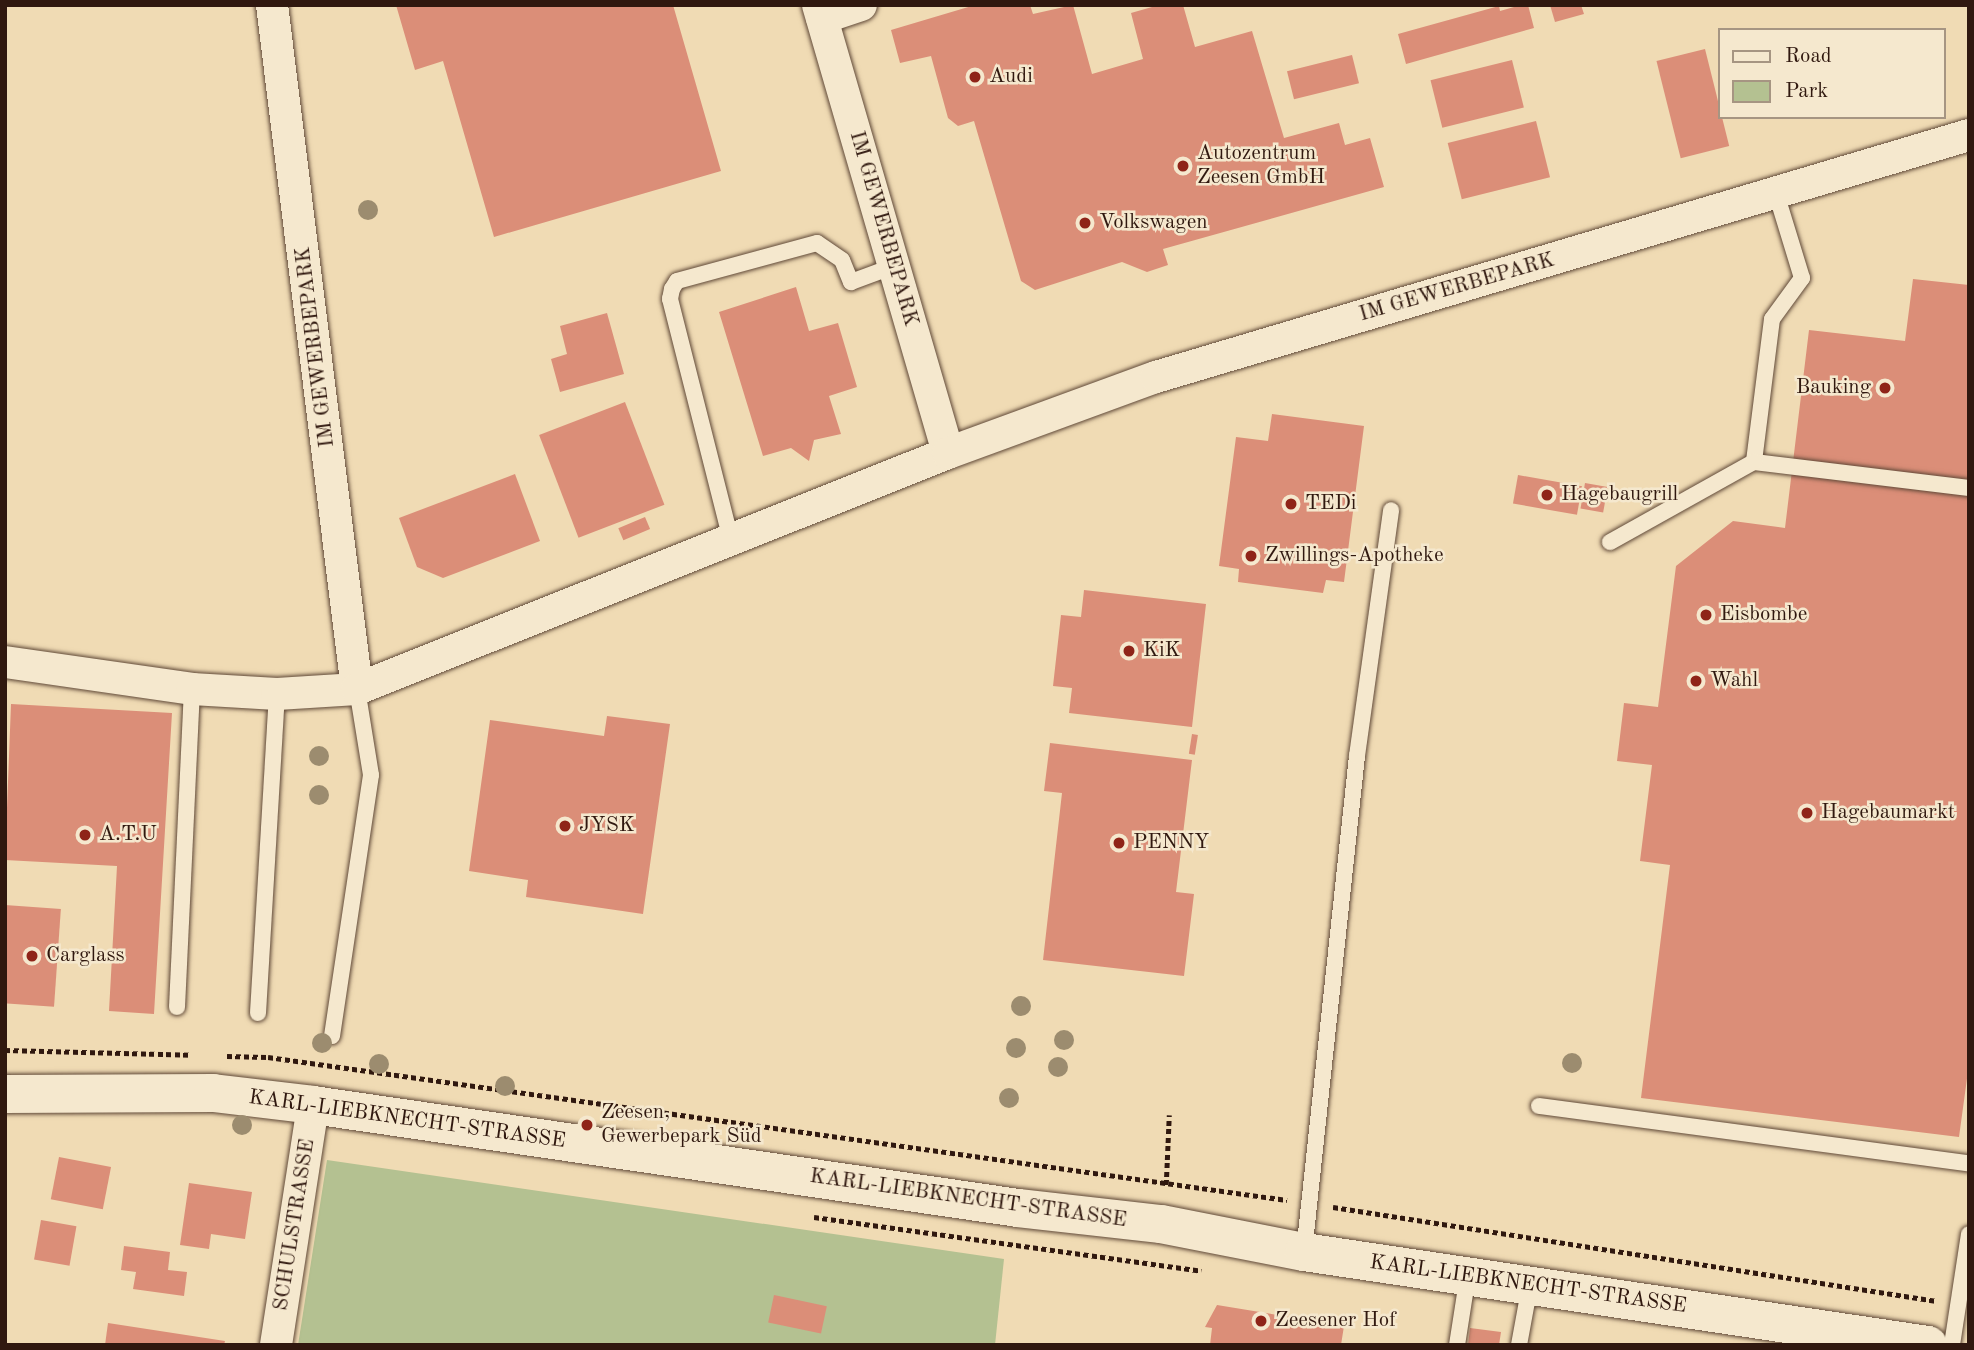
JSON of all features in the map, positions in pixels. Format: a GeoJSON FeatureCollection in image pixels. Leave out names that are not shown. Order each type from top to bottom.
{"type":"FeatureCollection","features":[{"type":"Feature","properties":{"kind":"street","name":"IM GEWERBEPARK"},"geometry":{"type":"LineString","coordinates":[[272,5],[357,689]]}},
{"type":"Feature","properties":{"kind":"street"},"geometry":{"type":"LineString","coordinates":[[820,12],[861,5]]}},
{"type":"Feature","properties":{"kind":"street","name":"IM GEWERBEPARK"},"geometry":{"type":"LineString","coordinates":[[820,12],[948,453]]}},
{"type":"Feature","properties":{"kind":"street","name":"IM GEWERBEPARK"},"geometry":{"type":"LineString","coordinates":[[5,662],[192,689],[277,694],[357,689],[948,453],[1156,377],[1969,135]]}},
{"type":"Feature","properties":{"kind":"street","name":"KARL-LIEBKNECHT-STRASSE"},"geometry":{"type":"LineString","coordinates":[[5,1094],[213,1093],[313,1105],[992,1204],[1161,1224],[1304,1252],[1928,1345]]}},
{"type":"Feature","properties":{"kind":"street","name":"SCHULSTRASSE"},"geometry":{"type":"LineString","coordinates":[[276,1345],[313,1105]]}},
{"type":"Feature","properties":{"kind":"lane"},"geometry":{"type":"LineString","coordinates":[[1754,462],[1772,319],[1802,278],[1776,193]]}},
{"type":"Feature","properties":{"kind":"lane"},"geometry":{"type":"LineString","coordinates":[[732,540],[670,299],[672,289],[677,281],[817,243],[826,245],[842,260],[851,282],[894,266]]}},
{"type":"Feature","properties":{"kind":"lane"},"geometry":{"type":"LineString","coordinates":[[1610,542],[1754,462],[1969,488]]}},
{"type":"Feature","properties":{"kind":"lane"},"geometry":{"type":"LineString","coordinates":[[1304,1252],[1357,756],[1391,510]]}},
{"type":"Feature","properties":{"kind":"lane"},"geometry":{"type":"LineString","coordinates":[[177,1007],[192,689]]}},
{"type":"Feature","properties":{"kind":"lane"},"geometry":{"type":"LineString","coordinates":[[332,1036],[371,775],[357,689]]}},
{"type":"Feature","properties":{"kind":"lane"},"geometry":{"type":"LineString","coordinates":[[258,1013],[277,694]]}},
{"type":"Feature","properties":{"kind":"lane"},"geometry":{"type":"LineString","coordinates":[[1539,1106],[1969,1163]]}},
{"type":"Feature","properties":{"kind":"lane"},"geometry":{"type":"LineString","coordinates":[[1952,1345],[1969,1234]]}},
{"type":"Feature","properties":{"kind":"lane"},"geometry":{"type":"LineString","coordinates":[[1457,1345],[1468,1275]]}},
{"type":"Feature","properties":{"kind":"lane"},"geometry":{"type":"LineString","coordinates":[[1519,1345],[1530,1285]]}},
{"type":"Feature","properties":{"kind":"path"},"geometry":{"type":"LineString","coordinates":[[322,1066],[1531,1234],[1958,1305]]}},
{"type":"Feature","properties":{"kind":"green space"},"geometry":{"type":"Polygon","coordinates":[[[327,1160],[1004,1259],[995,1345],[298,1345],[327,1160]]]}},
{"type":"Feature","properties":{"kind":"building"},"geometry":{"type":"Polygon","coordinates":[[[396,5],[673,5],[721,171],[494,237],[443,61],[415,70],[396,5]]]}},
{"type":"Feature","properties":{"kind":"building","name":"Autozentrum Zeesen GmbH"},"geometry":{"type":"Polygon","coordinates":[[[975,5],[1030,5],[1033,14],[1073,5],[1092,74],[1143,59],[1131,13],[1159,5],[1183,5],[1195,47],[1252,31],[1284,138],[1339,123],[1345,145],[1370,138],[1384,187],[1163,249],[1168,265],[1147,272],[1122,262],[1035,290],[1021,281],[974,121],[958,126],[948,118],[931,56],[900,63],[891,30],[975,5]]]}},
{"type":"Feature","properties":{"kind":"building"},"geometry":{"type":"Polygon","coordinates":[[[1528,5],[1534,28],[1406,64],[1398,34],[1499,6],[1500,11],[1528,5]]]}},
{"type":"Feature","properties":{"kind":"building"},"geometry":{"type":"Polygon","coordinates":[[[1550,5],[1581,5],[1584,14],[1555,22],[1550,5]]]}},
{"type":"Feature","properties":{"kind":"building"},"geometry":{"type":"Polygon","coordinates":[[[1705,49],[1718,101],[1718,119],[1722,119],[1729,146],[1681,158],[1656,61],[1705,49]]]}},
{"type":"Feature","properties":{"kind":"building"},"geometry":{"type":"Polygon","coordinates":[[[1352,55],[1359,83],[1294,99],[1287,71],[1352,55]]]}},
{"type":"Feature","properties":{"kind":"building"},"geometry":{"type":"Polygon","coordinates":[[[1512,60],[1524,108],[1442,128],[1430,80],[1512,60]]]}},
{"type":"Feature","properties":{"kind":"building"},"geometry":{"type":"Polygon","coordinates":[[[1536,121],[1550,177],[1462,199],[1448,143],[1536,121]]]}},
{"type":"Feature","properties":{"kind":"building","name":"Hagebaumarkt"},"geometry":{"type":"Polygon","coordinates":[[[1913,279],[1969,285],[1969,1064],[1959,1137],[1641,1098],[1670,865],[1640,861],[1652,765],[1617,761],[1624,703],[1658,707],[1676,566],[1733,521],[1785,528],[1809,330],[1905,341],[1913,279]]]}},
{"type":"Feature","properties":{"kind":"building"},"geometry":{"type":"Polygon","coordinates":[[[796,287],[809,331],[838,323],[857,387],[829,396],[841,434],[814,440],[809,461],[791,448],[763,456],[719,312],[796,287]]]}},
{"type":"Feature","properties":{"kind":"building"},"geometry":{"type":"Polygon","coordinates":[[[607,313],[624,374],[560,392],[551,359],[567,354],[560,326],[607,313]]]}},
{"type":"Feature","properties":{"kind":"building"},"geometry":{"type":"Polygon","coordinates":[[[625,402],[664,505],[579,538],[539,435],[625,402]]]}},
{"type":"Feature","properties":{"kind":"building","name":"TEDi"},"geometry":{"type":"Polygon","coordinates":[[[1272,414],[1364,426],[1344,582],[1326,580],[1323,593],[1238,582],[1239,569],[1219,566],[1236,437],[1268,441],[1272,414]]]}},
{"type":"Feature","properties":{"kind":"building"},"geometry":{"type":"Polygon","coordinates":[[[515,474],[540,541],[443,578],[417,567],[399,518],[515,474]]]}},
{"type":"Feature","properties":{"kind":"building","name":"Hagebaugrill"},"geometry":{"type":"Polygon","coordinates":[[[1518,475],[1582,486],[1577,515],[1513,504],[1518,475]]]}},
{"type":"Feature","properties":{"kind":"building"},"geometry":{"type":"Polygon","coordinates":[[[1585,483],[1608,487],[1603,513],[1580,509],[1585,483]]]}},
{"type":"Feature","properties":{"kind":"building"},"geometry":{"type":"Polygon","coordinates":[[[645,517],[650,529],[623,540],[618,528],[645,517]]]}},
{"type":"Feature","properties":{"kind":"building","name":"KiK"},"geometry":{"type":"Polygon","coordinates":[[[1084,590],[1206,604],[1192,727],[1069,713],[1072,688],[1053,686],[1061,615],[1081,617],[1084,590]]]}},
{"type":"Feature","properties":{"kind":"building","name":"A.T.U"},"geometry":{"type":"Polygon","coordinates":[[[11,704],[172,713],[154,1014],[109,1011],[117,866],[5,860],[11,704]]]}},
{"type":"Feature","properties":{"kind":"building","name":"JYSK"},"geometry":{"type":"Polygon","coordinates":[[[607,716],[670,724],[643,914],[526,897],[528,880],[469,871],[490,720],[604,736],[607,716]]]}},
{"type":"Feature","properties":{"kind":"building"},"geometry":{"type":"Polygon","coordinates":[[[1192,734],[1198,735],[1195,755],[1189,754],[1192,734]]]}},
{"type":"Feature","properties":{"kind":"building","name":"PENNY"},"geometry":{"type":"Polygon","coordinates":[[[1050,743],[1192,760],[1176,892],[1194,894],[1184,976],[1043,960],[1062,793],[1044,791],[1050,743]]]}},
{"type":"Feature","properties":{"kind":"building","name":"Carglass"},"geometry":{"type":"Polygon","coordinates":[[[5,905],[61,909],[54,1007],[5,1003],[5,905]]]}},
{"type":"Feature","properties":{"kind":"building"},"geometry":{"type":"Polygon","coordinates":[[[59,1157],[111,1167],[103,1209],[51,1199],[59,1157]]]}},
{"type":"Feature","properties":{"kind":"building"},"geometry":{"type":"Polygon","coordinates":[[[189,1183],[252,1192],[245,1239],[211,1234],[209,1249],[180,1245],[189,1183]]]}},
{"type":"Feature","properties":{"kind":"building"},"geometry":{"type":"Polygon","coordinates":[[[41,1220],[76,1226],[70,1266],[34,1259],[41,1220]]]}},
{"type":"Feature","properties":{"kind":"building"},"geometry":{"type":"Polygon","coordinates":[[[124,1246],[170,1252],[168,1270],[187,1272],[184,1296],[133,1289],[136,1272],[121,1270],[124,1246]]]}},
{"type":"Feature","properties":{"kind":"building"},"geometry":{"type":"Polygon","coordinates":[[[774,1295],[827,1306],[821,1334],[768,1322],[774,1295]]]}},
{"type":"Feature","properties":{"kind":"building","name":"Zeesener Hof"},"geometry":{"type":"Polygon","coordinates":[[[1217,1305],[1344,1326],[1341,1345],[1210,1345],[1212,1328],[1205,1327],[1217,1305]]]}},
{"type":"Feature","properties":{"kind":"building"},"geometry":{"type":"Polygon","coordinates":[[[108,1323],[225,1341],[224,1345],[105,1345],[108,1323]]]}},
{"type":"Feature","properties":{"kind":"building"},"geometry":{"type":"Polygon","coordinates":[[[1470,1328],[1501,1332],[1499,1345],[1468,1345],[1470,1328]]]}},
{"type":"Feature","properties":{"kind":"place","name":"Audi"},"geometry":{"type":"Point","coordinates":[975,77]}},
{"type":"Feature","properties":{"kind":"place","name":"Autozentrum Zeesen GmbH"},"geometry":{"type":"Point","coordinates":[1183,166]}},
{"type":"Feature","properties":{"kind":"place","name":"Volkswagen"},"geometry":{"type":"Point","coordinates":[1085,223]}},
{"type":"Feature","properties":{"kind":"place","name":"Bauking"},"geometry":{"type":"Point","coordinates":[1885,388]}},
{"type":"Feature","properties":{"kind":"place","name":"Hagebaugrill"},"geometry":{"type":"Point","coordinates":[1547,495]}},
{"type":"Feature","properties":{"kind":"place","name":"TEDi"},"geometry":{"type":"Point","coordinates":[1291,504]}},
{"type":"Feature","properties":{"kind":"place","name":"Zwillings-Apotheke"},"geometry":{"type":"Point","coordinates":[1251,556]}},
{"type":"Feature","properties":{"kind":"place","name":"Eisbombe"},"geometry":{"type":"Point","coordinates":[1706,615]}},
{"type":"Feature","properties":{"kind":"place","name":"KiK"},"geometry":{"type":"Point","coordinates":[1129,651]}},
{"type":"Feature","properties":{"kind":"place","name":"Wahl"},"geometry":{"type":"Point","coordinates":[1696,681]}},
{"type":"Feature","properties":{"kind":"place","name":"Hagebaumarkt"},"geometry":{"type":"Point","coordinates":[1807,813]}},
{"type":"Feature","properties":{"kind":"place","name":"JYSK"},"geometry":{"type":"Point","coordinates":[565,826]}},
{"type":"Feature","properties":{"kind":"place","name":"A.T.U"},"geometry":{"type":"Point","coordinates":[85,835]}},
{"type":"Feature","properties":{"kind":"place","name":"PENNY"},"geometry":{"type":"Point","coordinates":[1119,843]}},
{"type":"Feature","properties":{"kind":"place","name":"Carglass"},"geometry":{"type":"Point","coordinates":[32,956]}},
{"type":"Feature","properties":{"kind":"place","name":"Zeesen, Gewerbepark Süd"},"geometry":{"type":"Point","coordinates":[587,1125]}},
{"type":"Feature","properties":{"kind":"place","name":"Zeesener Hof"},"geometry":{"type":"Point","coordinates":[1261,1321]}}]}
